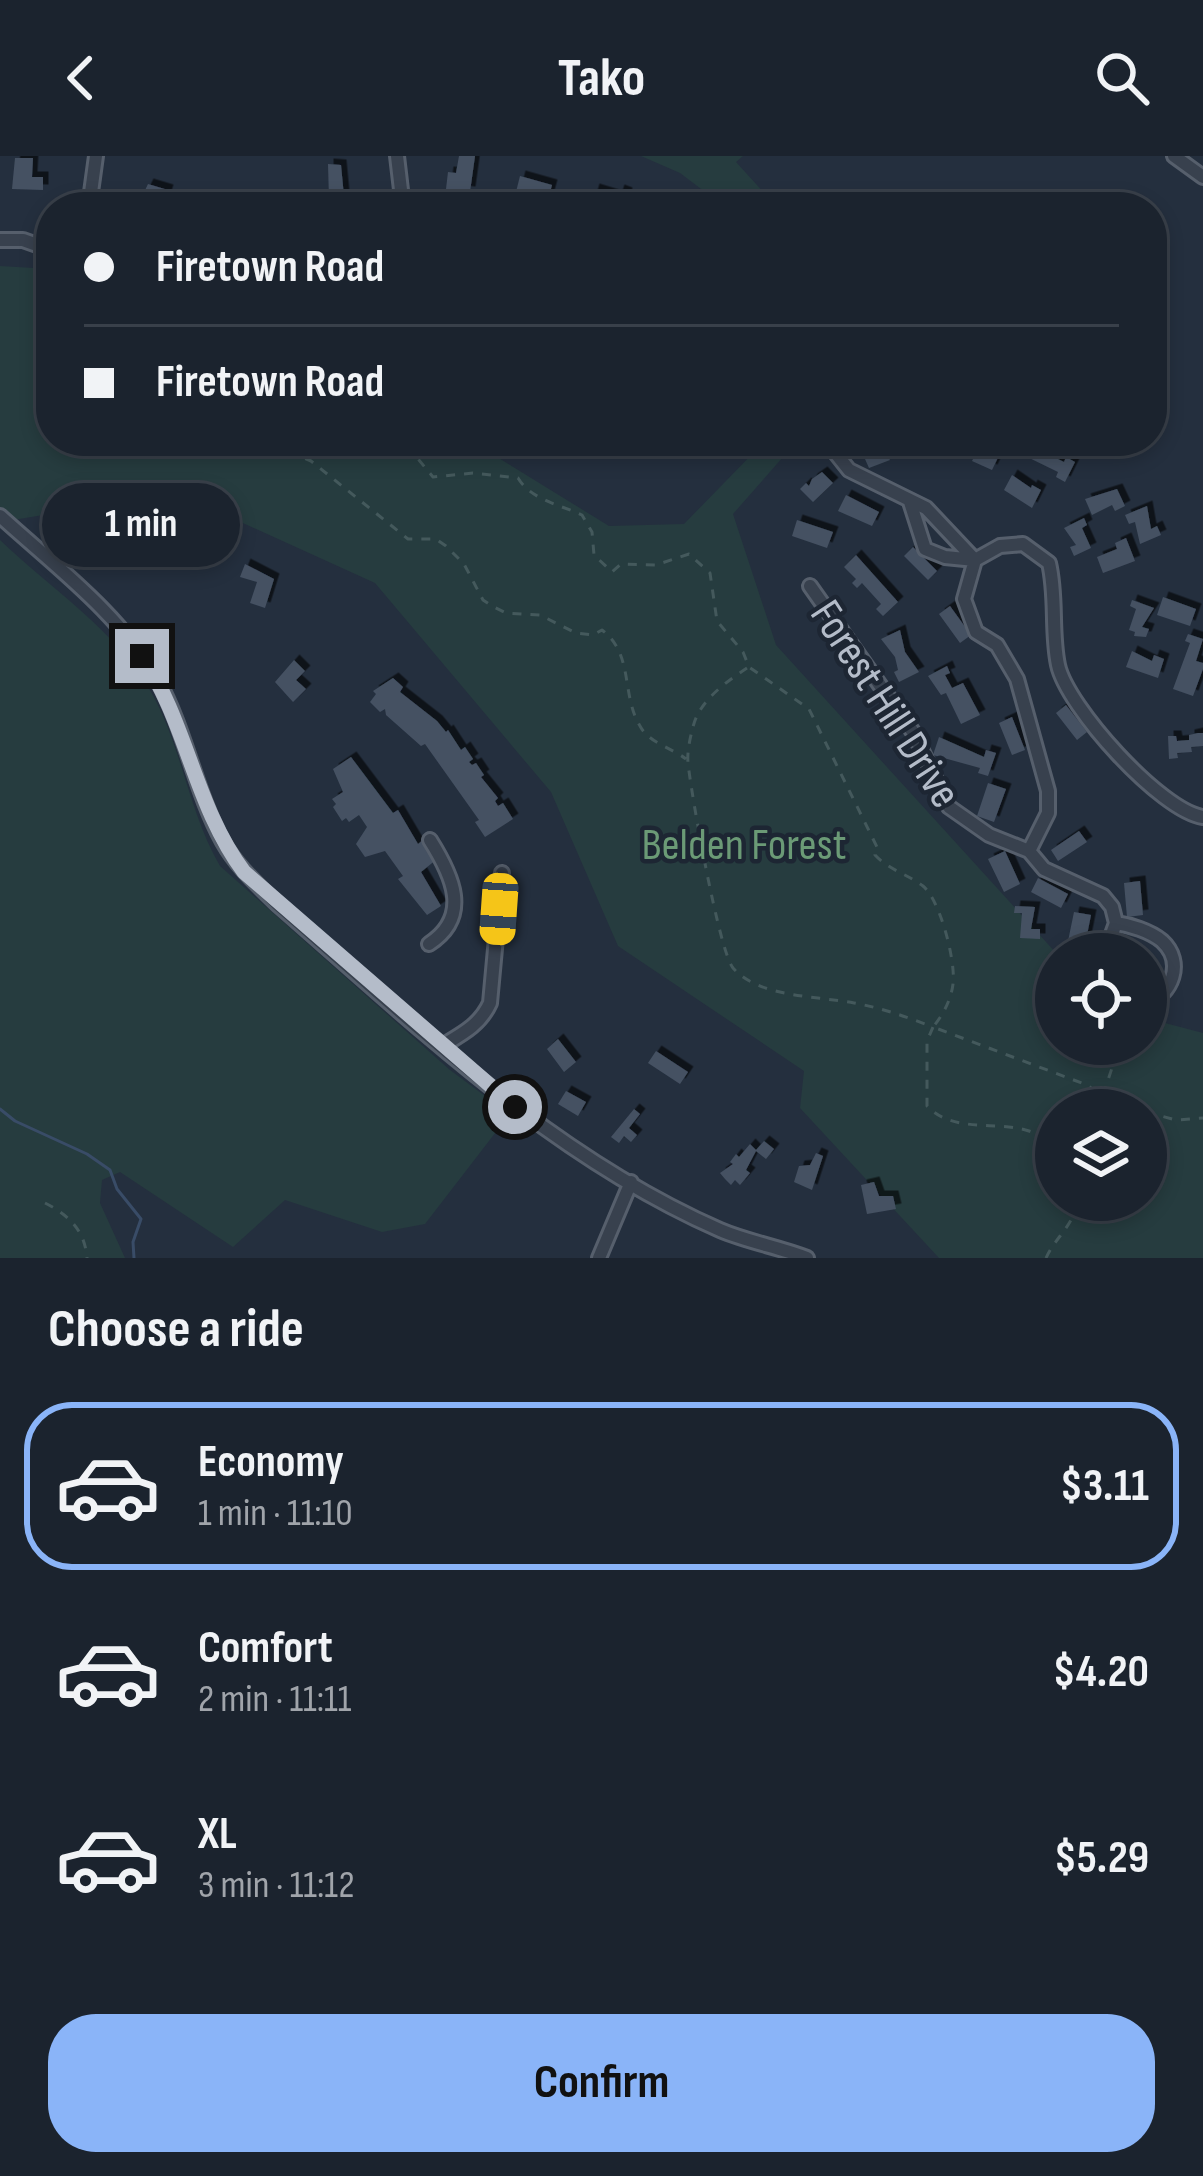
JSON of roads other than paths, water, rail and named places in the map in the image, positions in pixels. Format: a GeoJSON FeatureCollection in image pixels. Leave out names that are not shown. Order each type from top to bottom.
{"type":"FeatureCollection","features":[{"type":"Feature","properties":{"kind":"street"},"geometry":{"type":"LineString","coordinates":[[91,192],[96,156]]}},
{"type":"Feature","properties":{"kind":"street"},"geometry":{"type":"LineString","coordinates":[[398,156],[402,192]]}},
{"type":"Feature","properties":{"kind":"street"},"geometry":{"type":"LineString","coordinates":[[1174,156],[1203,177]]}},
{"type":"Feature","properties":{"kind":"street"},"geometry":{"type":"LineString","coordinates":[[0,240],[36,245]]}},
{"type":"Feature","properties":{"kind":"street"},"geometry":{"type":"LineString","coordinates":[[838,456],[849,470],[926,508],[975,560]]}},
{"type":"Feature","properties":{"kind":"street"},"geometry":{"type":"LineString","coordinates":[[910,502],[925,549],[975,560],[1000,546],[1023,544],[1049,563],[1058,666],[1077,702],[1168,801],[1203,817]]}},
{"type":"Feature","properties":{"kind":"street"},"geometry":{"type":"LineString","coordinates":[[0,516],[99,607],[145,660],[174,716],[224,845],[244,872],[535,1122],[724,1232],[807,1258]]}},
{"type":"Feature","properties":{"kind":"street"},"geometry":{"type":"LineString","coordinates":[[975,560],[964,599],[976,632],[997,645],[1017,679],[1048,791],[1048,812],[1029,851]]}},
{"type":"Feature","properties":{"kind":"street","name":"Forest Hill Drive"},"geometry":{"type":"LineString","coordinates":[[810,586],[914,732],[949,808],[989,836],[1029,851],[1044,869],[1102,896],[1112,907],[1116,923],[1145,933]]}},
{"type":"Feature","properties":{"kind":"street"},"geometry":{"type":"LineString","coordinates":[[429,944],[451,921],[457,897],[449,871],[430,840]]}},
{"type":"Feature","properties":{"kind":"street"},"geometry":{"type":"LineString","coordinates":[[442,1046],[485,1015],[490,1003],[502,873]]}},
{"type":"Feature","properties":{"kind":"street"},"geometry":{"type":"LineString","coordinates":[[1112,933],[1116,923]]}},
{"type":"Feature","properties":{"kind":"street","name":"Forest Hill Drive"},"geometry":{"type":"LineString","coordinates":[[1167,948],[1174,974],[1167,989]]}},
{"type":"Feature","properties":{"kind":"street"},"geometry":{"type":"LineString","coordinates":[[598,1258],[631,1182]]}},
{"type":"Feature","properties":{"kind":"waterway"},"geometry":{"type":"LineString","coordinates":[[0,1109],[110,1170],[117,1189],[141,1219],[133,1242],[134,1258]]}},
{"type":"Feature","properties":{"kind":"park label","name":"Belden Forest"},"geometry":{"type":"Point","coordinates":[744,843]}}]}
